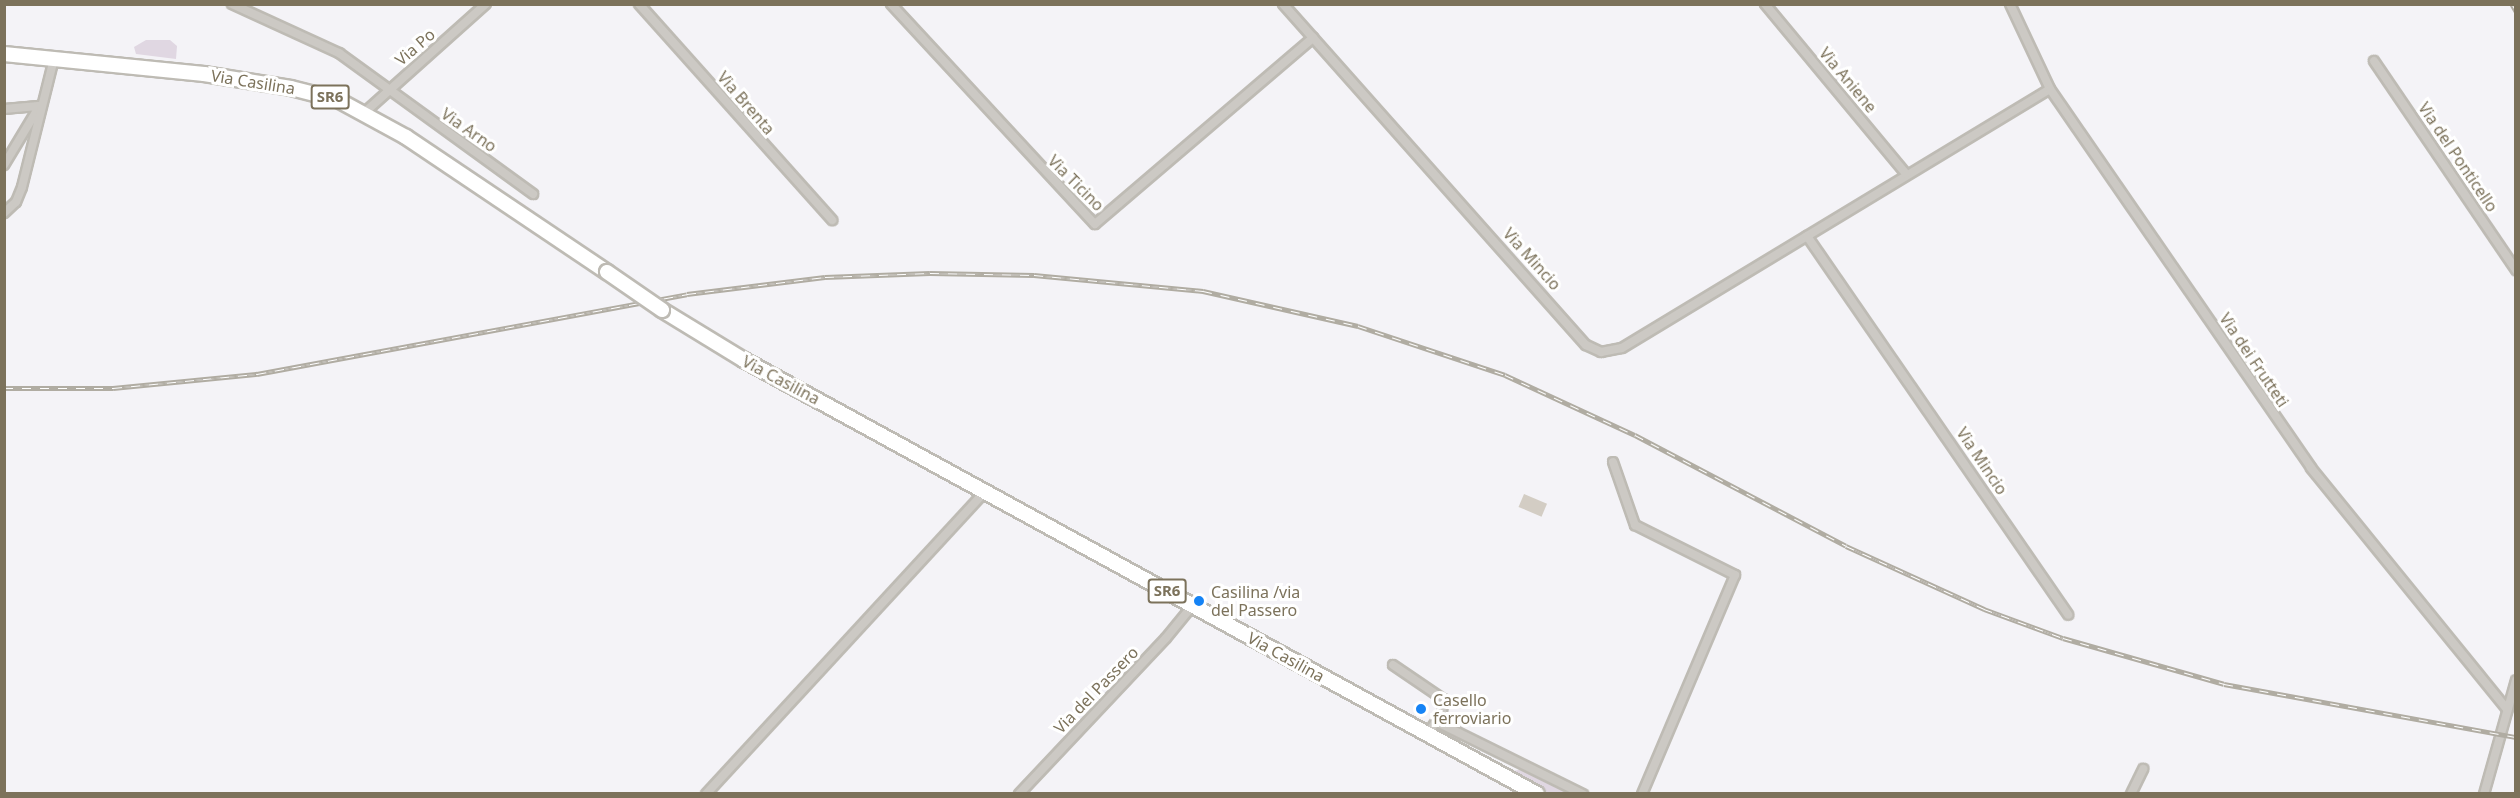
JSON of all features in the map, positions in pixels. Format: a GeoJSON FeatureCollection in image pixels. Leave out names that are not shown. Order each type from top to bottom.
{"type":"FeatureCollection","features":[{"type":"Feature","properties":{"kind":"main road","name":"Via Casilina"},"geometry":{"type":"LineString","coordinates":[[4,54],[284,86],[327,97],[365,112],[662,310],[744,360],[986,491],[1426,736],[1537,794]]}},
{"type":"Feature","properties":{"kind":"street","name":"Via Arno"},"geometry":{"type":"LineString","coordinates":[[232,4],[330,48],[533,194]]}},
{"type":"Feature","properties":{"kind":"street","name":"Via Po"},"geometry":{"type":"LineString","coordinates":[[365,112],[486,4]]}},
{"type":"Feature","properties":{"kind":"street","name":"Via Brenta"},"geometry":{"type":"LineString","coordinates":[[639,4],[832,220]]}},
{"type":"Feature","properties":{"kind":"street","name":"Via Ticino"},"geometry":{"type":"LineString","coordinates":[[891,4],[1095,224],[1102,221],[1313,38]]}},
{"type":"Feature","properties":{"kind":"street","name":"Via Mincio"},"geometry":{"type":"LineString","coordinates":[[1283,4],[1594,351],[1609,353],[1622,348],[1906,174],[2050,89]]}},
{"type":"Feature","properties":{"kind":"street","name":"Via Aniene"},"geometry":{"type":"LineString","coordinates":[[1766,4],[1906,174]]}},
{"type":"Feature","properties":{"kind":"street","name":"Via dei Frutteti"},"geometry":{"type":"LineString","coordinates":[[2010,4],[2050,89],[2311,468],[2507,709]]}},
{"type":"Feature","properties":{"kind":"street"},"geometry":{"type":"LineString","coordinates":[[4,213],[16,202],[22,187],[54,59]]}},
{"type":"Feature","properties":{"kind":"street","name":"Via del Ponticello"},"geometry":{"type":"LineString","coordinates":[[2374,61],[2516,270]]}},
{"type":"Feature","properties":{"kind":"street"},"geometry":{"type":"LineString","coordinates":[[4,109],[41,106]]}},
{"type":"Feature","properties":{"kind":"street"},"geometry":{"type":"LineString","coordinates":[[4,165],[41,106]]}},
{"type":"Feature","properties":{"kind":"street","name":"Via Mincio"},"geometry":{"type":"LineString","coordinates":[[1807,236],[2068,615]]}},
{"type":"Feature","properties":{"kind":"street"},"geometry":{"type":"LineString","coordinates":[[1613,462],[1635,525],[1736,575],[1642,794]]}},
{"type":"Feature","properties":{"kind":"street"},"geometry":{"type":"LineString","coordinates":[[706,794],[986,491]]}},
{"type":"Feature","properties":{"kind":"street","name":"Via del Passero"},"geometry":{"type":"LineString","coordinates":[[1019,794],[1166,638],[1192,605]]}},
{"type":"Feature","properties":{"kind":"street"},"geometry":{"type":"LineString","coordinates":[[1393,665],[1441,696],[1444,706],[1437,722],[1426,736]]}},
{"type":"Feature","properties":{"kind":"street"},"geometry":{"type":"LineString","coordinates":[[2484,794],[2516,680]]}},
{"type":"Feature","properties":{"kind":"street"},"geometry":{"type":"LineString","coordinates":[[1437,722],[1583,794]]}},
{"type":"Feature","properties":{"kind":"street"},"geometry":{"type":"LineString","coordinates":[[2131,794],[2143,769]]}},
{"type":"Feature","properties":{"kind":"shaded area"},"geometry":{"type":"Polygon","coordinates":[[[146,40],[170,40],[177,46],[176,59],[136,54],[134,47],[146,40]]]}},
{"type":"Feature","properties":{"kind":"shaded area"},"geometry":{"type":"Polygon","coordinates":[[[1524,494],[1547,504],[1542,517],[1519,507],[1524,494]]]}},
{"type":"Feature","properties":{"kind":"shaded area"},"geometry":{"type":"Polygon","coordinates":[[[1531,771],[1575,793],[1549,793],[1506,772],[1531,771]]]}},
{"type":"Feature","properties":{"kind":"railway"},"geometry":{"type":"LineString","coordinates":[[2512,4],[2516,11]]}},
{"type":"Feature","properties":{"kind":"railway"},"geometry":{"type":"LineString","coordinates":[[4,388],[113,388],[257,374],[687,294],[825,277],[930,273],[1034,275],[1203,291],[1358,326],[1505,375],[1635,435],[1846,546],[1984,609],[2063,638],[2224,684],[2516,737]]}},
{"type":"Feature","properties":{"kind":"place","name":"Casilina /via del Passero"},"geometry":{"type":"Point","coordinates":[1199,601]}},
{"type":"Feature","properties":{"kind":"place","name":"Casello ferroviario"},"geometry":{"type":"Point","coordinates":[1421,709]}}]}
